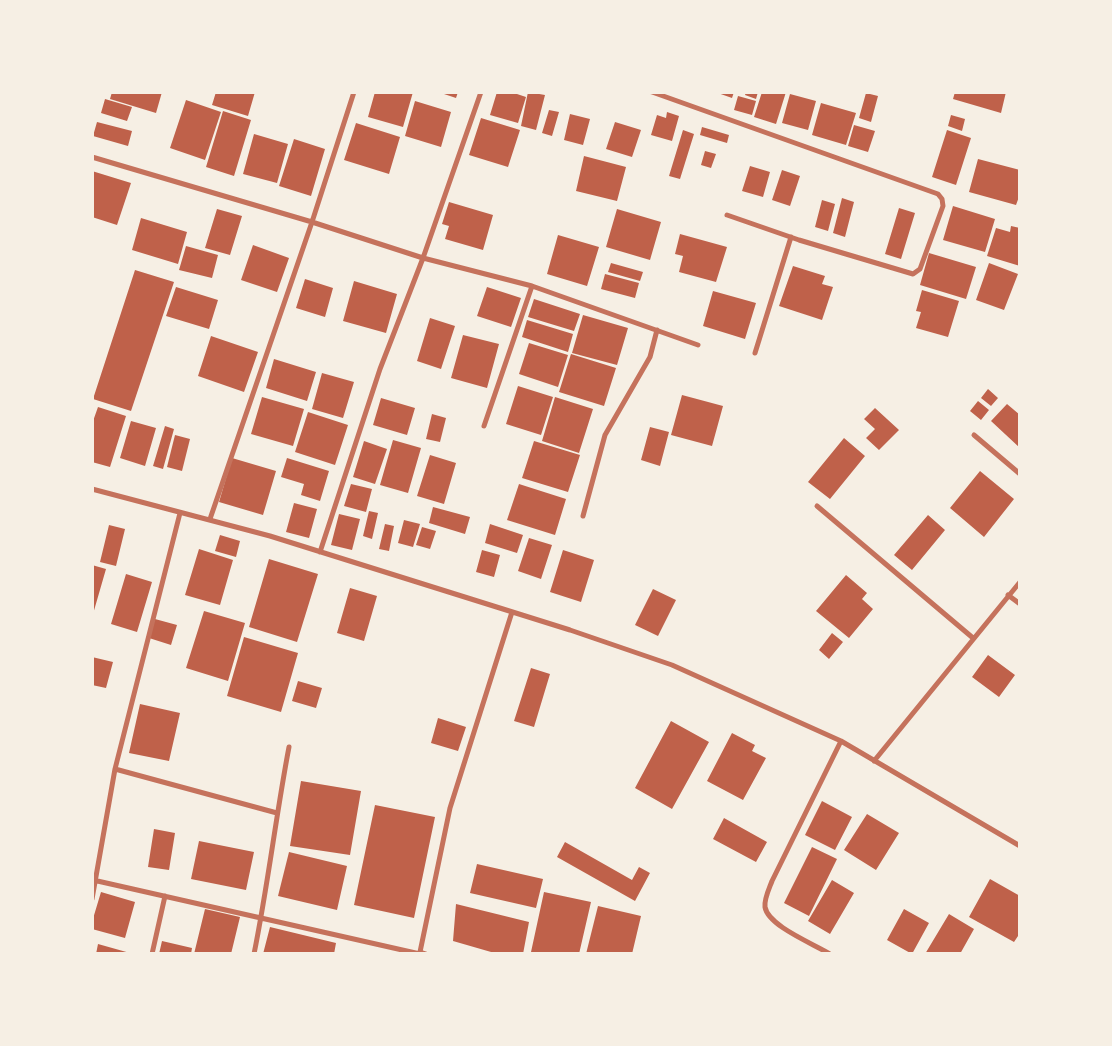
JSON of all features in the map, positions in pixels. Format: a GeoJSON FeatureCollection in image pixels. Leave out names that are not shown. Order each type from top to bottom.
{"type":"FeatureCollection","features":[{"type":"Feature","properties":{"kind":"street"},"geometry":{"type":"LineString","coordinates":[[210,519],[312,222],[354,92]]}},
{"type":"Feature","properties":{"kind":"street"},"geometry":{"type":"LineString","coordinates":[[320,552],[380,369],[423,258],[480,92]]}},
{"type":"Feature","properties":{"kind":"street"},"geometry":{"type":"LineString","coordinates":[[652,92],[938,194],[942,199],[943,206],[920,269],[913,274],[727,215]]}},
{"type":"Feature","properties":{"kind":"street"},"geometry":{"type":"LineString","coordinates":[[92,157],[312,222],[423,258],[532,286],[698,345]]}},
{"type":"Feature","properties":{"kind":"street"},"geometry":{"type":"LineString","coordinates":[[755,354],[791,236]]}},
{"type":"Feature","properties":{"kind":"street"},"geometry":{"type":"LineString","coordinates":[[484,426],[532,286]]}},
{"type":"Feature","properties":{"kind":"street"},"geometry":{"type":"LineString","coordinates":[[583,516],[605,435],[650,357],[657,330]]}},
{"type":"Feature","properties":{"kind":"street"},"geometry":{"type":"LineString","coordinates":[[974,435],[1020,474]]}},
{"type":"Feature","properties":{"kind":"street"},"geometry":{"type":"LineString","coordinates":[[92,489],[180,513],[210,519],[320,552],[611,643],[672,665],[841,741],[1020,846]]}},
{"type":"Feature","properties":{"kind":"street"},"geometry":{"type":"LineString","coordinates":[[818,506],[973,638]]}},
{"type":"Feature","properties":{"kind":"street"},"geometry":{"type":"LineString","coordinates":[[92,899],[114,769],[180,513]]}},
{"type":"Feature","properties":{"kind":"street"},"geometry":{"type":"LineString","coordinates":[[874,761],[1020,582]]}},
{"type":"Feature","properties":{"kind":"street"},"geometry":{"type":"LineString","coordinates":[[1008,595],[1020,604]]}},
{"type":"Feature","properties":{"kind":"street"},"geometry":{"type":"LineString","coordinates":[[94,880],[422,953],[450,808],[512,612]]}},
{"type":"Feature","properties":{"kind":"street"},"geometry":{"type":"LineString","coordinates":[[830,954],[776,924],[768,915],[765,905],[772,881],[841,741]]}},
{"type":"Feature","properties":{"kind":"street"},"geometry":{"type":"LineString","coordinates":[[254,954],[262,918],[277,812],[289,747]]}},
{"type":"Feature","properties":{"kind":"street"},"geometry":{"type":"LineString","coordinates":[[114,769],[277,812]]}},
{"type":"Feature","properties":{"kind":"street"},"geometry":{"type":"LineString","coordinates":[[152,954],[165,896]]}},
{"type":"Feature","properties":{"kind":"building"},"geometry":{"type":"Polygon","coordinates":[[[112,92],[162,92],[156,113],[110,99],[112,92]]]}},
{"type":"Feature","properties":{"kind":"building"},"geometry":{"type":"Polygon","coordinates":[[[216,92],[255,92],[248,116],[212,105],[216,92]]]}},
{"type":"Feature","properties":{"kind":"building"},"geometry":{"type":"Polygon","coordinates":[[[375,92],[413,92],[403,127],[368,117],[375,92]]]}},
{"type":"Feature","properties":{"kind":"building"},"geometry":{"type":"Polygon","coordinates":[[[438,92],[458,92],[456,98],[438,92]]]}},
{"type":"Feature","properties":{"kind":"building"},"geometry":{"type":"Polygon","coordinates":[[[497,92],[511,92],[526,97],[518,123],[490,115],[497,92]]]}},
{"type":"Feature","properties":{"kind":"building"},"geometry":{"type":"Polygon","coordinates":[[[528,92],[545,95],[536,130],[521,126],[528,92]]]}},
{"type":"Feature","properties":{"kind":"building"},"geometry":{"type":"Polygon","coordinates":[[[715,92],[734,92],[732,98],[715,92]]]}},
{"type":"Feature","properties":{"kind":"building"},"geometry":{"type":"Polygon","coordinates":[[[746,92],[758,92],[756,99],[745,95],[746,92]]]}},
{"type":"Feature","properties":{"kind":"building"},"geometry":{"type":"Polygon","coordinates":[[[762,92],[786,92],[776,124],[754,117],[762,92]]]}},
{"type":"Feature","properties":{"kind":"building"},"geometry":{"type":"Polygon","coordinates":[[[955,92],[1006,92],[1001,113],[953,99],[955,92]]]}},
{"type":"Feature","properties":{"kind":"building"},"geometry":{"type":"Polygon","coordinates":[[[866,93],[878,96],[871,122],[859,118],[866,93]]]}},
{"type":"Feature","properties":{"kind":"building"},"geometry":{"type":"Polygon","coordinates":[[[790,94],[816,101],[808,130],[782,123],[790,94]]]}},
{"type":"Feature","properties":{"kind":"building"},"geometry":{"type":"Polygon","coordinates":[[[738,96],[756,101],[752,115],[734,110],[738,96]]]}},
{"type":"Feature","properties":{"kind":"building"},"geometry":{"type":"Polygon","coordinates":[[[105,99],[132,107],[127,121],[101,113],[105,99]]]}},
{"type":"Feature","properties":{"kind":"building"},"geometry":{"type":"Polygon","coordinates":[[[186,100],[221,112],[205,160],[170,148],[186,100]]]}},
{"type":"Feature","properties":{"kind":"building"},"geometry":{"type":"Polygon","coordinates":[[[415,101],[451,112],[441,147],[405,136],[415,101]]]}},
{"type":"Feature","properties":{"kind":"building"},"geometry":{"type":"Polygon","coordinates":[[[821,103],[856,113],[846,145],[812,135],[821,103]]]}},
{"type":"Feature","properties":{"kind":"building"},"geometry":{"type":"Polygon","coordinates":[[[549,110],[559,112],[552,136],[542,133],[549,110]]]}},
{"type":"Feature","properties":{"kind":"building"},"geometry":{"type":"Polygon","coordinates":[[[223,111],[251,120],[234,176],[206,167],[223,111]]]}},
{"type":"Feature","properties":{"kind":"building"},"geometry":{"type":"Polygon","coordinates":[[[667,112],[679,116],[672,141],[651,135],[657,115],[666,118],[667,112]]]}},
{"type":"Feature","properties":{"kind":"building"},"geometry":{"type":"Polygon","coordinates":[[[570,114],[590,119],[583,145],[564,140],[570,114]]]}},
{"type":"Feature","properties":{"kind":"building"},"geometry":{"type":"Polygon","coordinates":[[[951,115],[965,119],[962,131],[948,126],[951,115]]]}},
{"type":"Feature","properties":{"kind":"building"},"geometry":{"type":"Polygon","coordinates":[[[481,118],[520,130],[508,167],[469,155],[481,118]]]}},
{"type":"Feature","properties":{"kind":"building"},"geometry":{"type":"Polygon","coordinates":[[[97,122],[132,131],[128,146],[93,136],[97,122]]]}},
{"type":"Feature","properties":{"kind":"building"},"geometry":{"type":"Polygon","coordinates":[[[615,122],[641,130],[632,157],[606,149],[615,122]]]}},
{"type":"Feature","properties":{"kind":"building"},"geometry":{"type":"Polygon","coordinates":[[[356,123],[400,137],[389,174],[344,160],[356,123]]]}},
{"type":"Feature","properties":{"kind":"building"},"geometry":{"type":"Polygon","coordinates":[[[854,125],[875,131],[868,152],[848,146],[854,125]]]}},
{"type":"Feature","properties":{"kind":"building"},"geometry":{"type":"Polygon","coordinates":[[[702,127],[729,135],[727,143],[700,135],[702,127]]]}},
{"type":"Feature","properties":{"kind":"building"},"geometry":{"type":"Polygon","coordinates":[[[683,130],[694,134],[680,179],[669,176],[683,130]]]}},
{"type":"Feature","properties":{"kind":"building"},"geometry":{"type":"Polygon","coordinates":[[[947,130],[971,138],[956,185],[932,177],[947,130]]]}},
{"type":"Feature","properties":{"kind":"building"},"geometry":{"type":"Polygon","coordinates":[[[254,134],[288,144],[277,183],[243,174],[254,134]]]}},
{"type":"Feature","properties":{"kind":"building"},"geometry":{"type":"Polygon","coordinates":[[[294,139],[325,149],[311,196],[279,186],[294,139]]]}},
{"type":"Feature","properties":{"kind":"building"},"geometry":{"type":"Polygon","coordinates":[[[705,151],[716,154],[711,168],[701,165],[705,151]]]}},
{"type":"Feature","properties":{"kind":"building"},"geometry":{"type":"Polygon","coordinates":[[[584,156],[626,167],[617,201],[576,191],[584,156]]]}},
{"type":"Feature","properties":{"kind":"building"},"geometry":{"type":"Polygon","coordinates":[[[978,159],[1020,170],[1020,194],[1016,205],[969,192],[978,159]]]}},
{"type":"Feature","properties":{"kind":"building"},"geometry":{"type":"Polygon","coordinates":[[[750,166],[770,172],[763,197],[742,191],[750,166]]]}},
{"type":"Feature","properties":{"kind":"building"},"geometry":{"type":"Polygon","coordinates":[[[782,170],[800,176],[790,206],[772,200],[782,170]]]}},
{"type":"Feature","properties":{"kind":"building"},"geometry":{"type":"Polygon","coordinates":[[[92,171],[131,183],[117,225],[92,217],[92,171]]]}},
{"type":"Feature","properties":{"kind":"building"},"geometry":{"type":"Polygon","coordinates":[[[842,198],[854,202],[845,237],[833,233],[842,198]]]}},
{"type":"Feature","properties":{"kind":"building"},"geometry":{"type":"Polygon","coordinates":[[[822,200],[835,204],[828,231],[815,227],[822,200]]]}},
{"type":"Feature","properties":{"kind":"building"},"geometry":{"type":"Polygon","coordinates":[[[449,202],[493,215],[483,250],[445,239],[449,226],[442,224],[449,202]]]}},
{"type":"Feature","properties":{"kind":"building"},"geometry":{"type":"Polygon","coordinates":[[[953,206],[995,219],[985,252],[943,240],[953,206]]]}},
{"type":"Feature","properties":{"kind":"building"},"geometry":{"type":"Polygon","coordinates":[[[899,208],[915,213],[901,259],[885,254],[899,208]]]}},
{"type":"Feature","properties":{"kind":"building"},"geometry":{"type":"Polygon","coordinates":[[[217,209],[242,216],[230,255],[205,248],[217,209]]]}},
{"type":"Feature","properties":{"kind":"building"},"geometry":{"type":"Polygon","coordinates":[[[617,209],[661,222],[650,260],[606,247],[617,209]]]}},
{"type":"Feature","properties":{"kind":"building"},"geometry":{"type":"Polygon","coordinates":[[[141,218],[187,232],[178,264],[132,250],[141,218]]]}},
{"type":"Feature","properties":{"kind":"building"},"geometry":{"type":"Polygon","coordinates":[[[1011,226],[1020,228],[1020,266],[987,256],[996,228],[1010,232],[1011,226]]]}},
{"type":"Feature","properties":{"kind":"building"},"geometry":{"type":"Polygon","coordinates":[[[680,234],[727,247],[716,282],[679,272],[683,256],[675,254],[680,234]]]}},
{"type":"Feature","properties":{"kind":"building"},"geometry":{"type":"Polygon","coordinates":[[[558,235],[599,247],[587,286],[547,274],[558,235]]]}},
{"type":"Feature","properties":{"kind":"building"},"geometry":{"type":"Polygon","coordinates":[[[253,245],[289,258],[277,292],[241,280],[253,245]]]}},
{"type":"Feature","properties":{"kind":"building"},"geometry":{"type":"Polygon","coordinates":[[[186,246],[218,255],[212,278],[179,270],[186,246]]]}},
{"type":"Feature","properties":{"kind":"building"},"geometry":{"type":"Polygon","coordinates":[[[929,253],[976,267],[966,299],[920,285],[929,253]]]}},
{"type":"Feature","properties":{"kind":"building"},"geometry":{"type":"Polygon","coordinates":[[[611,263],[643,272],[640,281],[608,272],[611,263]]]}},
{"type":"Feature","properties":{"kind":"building"},"geometry":{"type":"Polygon","coordinates":[[[989,263],[1018,274],[1004,310],[976,300],[989,263]]]}},
{"type":"Feature","properties":{"kind":"building"},"geometry":{"type":"Polygon","coordinates":[[[793,266],[825,276],[822,284],[833,287],[822,320],[779,306],[793,266]]]}},
{"type":"Feature","properties":{"kind":"building"},"geometry":{"type":"Polygon","coordinates":[[[135,270],[174,282],[131,411],[93,399],[135,270]]]}},
{"type":"Feature","properties":{"kind":"building"},"geometry":{"type":"Polygon","coordinates":[[[605,274],[639,283],[635,298],[601,289],[605,274]]]}},
{"type":"Feature","properties":{"kind":"building"},"geometry":{"type":"Polygon","coordinates":[[[305,279],[333,288],[325,317],[296,308],[305,279]]]}},
{"type":"Feature","properties":{"kind":"building"},"geometry":{"type":"Polygon","coordinates":[[[354,281],[397,294],[386,333],[343,321],[354,281]]]}},
{"type":"Feature","properties":{"kind":"building"},"geometry":{"type":"Polygon","coordinates":[[[176,287],[218,300],[209,329],[166,316],[176,287]]]}},
{"type":"Feature","properties":{"kind":"building"},"geometry":{"type":"Polygon","coordinates":[[[487,287],[521,298],[511,327],[477,316],[487,287]]]}},
{"type":"Feature","properties":{"kind":"building"},"geometry":{"type":"Polygon","coordinates":[[[922,290],[959,301],[948,337],[916,328],[921,312],[916,311],[922,290]]]}},
{"type":"Feature","properties":{"kind":"building"},"geometry":{"type":"Polygon","coordinates":[[[713,291],[756,303],[745,339],[703,326],[713,291]]]}},
{"type":"Feature","properties":{"kind":"building"},"geometry":{"type":"Polygon","coordinates":[[[534,299],[580,314],[574,331],[528,317],[534,299]]]}},
{"type":"Feature","properties":{"kind":"building"},"geometry":{"type":"Polygon","coordinates":[[[583,315],[628,328],[617,365],[572,353],[583,315]]]}},
{"type":"Feature","properties":{"kind":"building"},"geometry":{"type":"Polygon","coordinates":[[[430,318],[455,326],[441,369],[417,361],[430,318]]]}},
{"type":"Feature","properties":{"kind":"building"},"geometry":{"type":"Polygon","coordinates":[[[527,320],[573,334],[568,352],[522,337],[527,320]]]}},
{"type":"Feature","properties":{"kind":"building"},"geometry":{"type":"Polygon","coordinates":[[[463,335],[499,344],[487,388],[451,378],[463,335]]]}},
{"type":"Feature","properties":{"kind":"building"},"geometry":{"type":"Polygon","coordinates":[[[211,336],[258,352],[244,392],[198,376],[211,336]]]}},
{"type":"Feature","properties":{"kind":"building"},"geometry":{"type":"Polygon","coordinates":[[[529,343],[568,355],[558,387],[519,374],[529,343]]]}},
{"type":"Feature","properties":{"kind":"building"},"geometry":{"type":"Polygon","coordinates":[[[571,354],[616,368],[604,406],[559,392],[571,354]]]}},
{"type":"Feature","properties":{"kind":"building"},"geometry":{"type":"Polygon","coordinates":[[[274,359],[316,372],[307,401],[266,388],[274,359]]]}},
{"type":"Feature","properties":{"kind":"building"},"geometry":{"type":"Polygon","coordinates":[[[322,373],[354,382],[343,418],[312,409],[322,373]]]}},
{"type":"Feature","properties":{"kind":"building"},"geometry":{"type":"Polygon","coordinates":[[[518,386],[553,397],[541,435],[506,424],[518,386]]]}},
{"type":"Feature","properties":{"kind":"building"},"geometry":{"type":"Polygon","coordinates":[[[988,389],[998,398],[991,406],[981,398],[988,389]]]}},
{"type":"Feature","properties":{"kind":"building"},"geometry":{"type":"Polygon","coordinates":[[[682,395],[723,406],[712,446],[671,435],[682,395]]]}},
{"type":"Feature","properties":{"kind":"building"},"geometry":{"type":"Polygon","coordinates":[[[262,397],[304,409],[293,446],[251,434],[262,397]]]}},
{"type":"Feature","properties":{"kind":"building"},"geometry":{"type":"Polygon","coordinates":[[[555,397],[593,409],[579,453],[542,441],[555,397]]]}},
{"type":"Feature","properties":{"kind":"building"},"geometry":{"type":"Polygon","coordinates":[[[381,398],[415,408],[407,435],[373,425],[381,398]]]}},
{"type":"Feature","properties":{"kind":"building"},"geometry":{"type":"Polygon","coordinates":[[[978,401],[989,410],[981,420],[970,411],[978,401]]]}},
{"type":"Feature","properties":{"kind":"building"},"geometry":{"type":"Polygon","coordinates":[[[1007,404],[1020,415],[1020,448],[991,421],[1007,404]]]}},
{"type":"Feature","properties":{"kind":"building"},"geometry":{"type":"Polygon","coordinates":[[[98,407],[126,416],[110,467],[92,462],[92,424],[98,407]]]}},
{"type":"Feature","properties":{"kind":"building"},"geometry":{"type":"Polygon","coordinates":[[[875,408],[899,430],[879,450],[866,438],[875,429],[864,419],[875,408]]]}},
{"type":"Feature","properties":{"kind":"building"},"geometry":{"type":"Polygon","coordinates":[[[308,412],[348,425],[335,465],[295,452],[308,412]]]}},
{"type":"Feature","properties":{"kind":"building"},"geometry":{"type":"Polygon","coordinates":[[[432,414],[446,418],[440,442],[426,439],[432,414]]]}},
{"type":"Feature","properties":{"kind":"building"},"geometry":{"type":"Polygon","coordinates":[[[131,421],[156,428],[145,466],[120,458],[131,421]]]}},
{"type":"Feature","properties":{"kind":"building"},"geometry":{"type":"Polygon","coordinates":[[[165,426],[174,429],[163,469],[153,466],[165,426]]]}},
{"type":"Feature","properties":{"kind":"building"},"geometry":{"type":"Polygon","coordinates":[[[650,427],[669,432],[660,466],[641,460],[650,427]]]}},
{"type":"Feature","properties":{"kind":"building"},"geometry":{"type":"Polygon","coordinates":[[[175,435],[190,439],[182,471],[167,467],[175,435]]]}},
{"type":"Feature","properties":{"kind":"building"},"geometry":{"type":"Polygon","coordinates":[[[844,438],[865,456],[830,499],[808,482],[844,438]]]}},
{"type":"Feature","properties":{"kind":"building"},"geometry":{"type":"Polygon","coordinates":[[[393,440],[421,448],[408,493],[380,485],[393,440]]]}},
{"type":"Feature","properties":{"kind":"building"},"geometry":{"type":"Polygon","coordinates":[[[364,441],[387,449],[375,484],[353,477],[364,441]]]}},
{"type":"Feature","properties":{"kind":"building"},"geometry":{"type":"Polygon","coordinates":[[[534,441],[580,455],[568,492],[522,478],[534,441]]]}},
{"type":"Feature","properties":{"kind":"building"},"geometry":{"type":"Polygon","coordinates":[[[430,455],[456,463],[444,504],[417,496],[430,455]]]}},
{"type":"Feature","properties":{"kind":"building"},"geometry":{"type":"Polygon","coordinates":[[[232,458],[276,471],[263,515],[219,502],[232,458]]]}},
{"type":"Feature","properties":{"kind":"building"},"geometry":{"type":"Polygon","coordinates":[[[287,458],[329,471],[320,501],[301,495],[304,484],[281,477],[287,458]]]}},
{"type":"Feature","properties":{"kind":"building"},"geometry":{"type":"Polygon","coordinates":[[[980,471],[1014,499],[984,537],[950,508],[980,471]]]}},
{"type":"Feature","properties":{"kind":"building"},"geometry":{"type":"Polygon","coordinates":[[[351,484],[372,489],[366,512],[344,506],[351,484]]]}},
{"type":"Feature","properties":{"kind":"building"},"geometry":{"type":"Polygon","coordinates":[[[519,484],[566,499],[555,535],[507,520],[519,484]]]}},
{"type":"Feature","properties":{"kind":"building"},"geometry":{"type":"Polygon","coordinates":[[[294,503],[317,509],[309,538],[286,532],[294,503]]]}},
{"type":"Feature","properties":{"kind":"building"},"geometry":{"type":"Polygon","coordinates":[[[433,507],[470,517],[465,534],[429,523],[433,507]]]}},
{"type":"Feature","properties":{"kind":"building"},"geometry":{"type":"Polygon","coordinates":[[[369,511],[378,513],[372,539],[363,536],[369,511]]]}},
{"type":"Feature","properties":{"kind":"building"},"geometry":{"type":"Polygon","coordinates":[[[339,514],[360,519],[352,550],[331,545],[339,514]]]}},
{"type":"Feature","properties":{"kind":"building"},"geometry":{"type":"Polygon","coordinates":[[[928,515],[945,530],[912,570],[894,555],[928,515]]]}},
{"type":"Feature","properties":{"kind":"building"},"geometry":{"type":"Polygon","coordinates":[[[404,520],[420,524],[413,547],[398,543],[404,520]]]}},
{"type":"Feature","properties":{"kind":"building"},"geometry":{"type":"Polygon","coordinates":[[[385,524],[394,526],[389,551],[379,549],[385,524]]]}},
{"type":"Feature","properties":{"kind":"building"},"geometry":{"type":"Polygon","coordinates":[[[490,524],[523,535],[517,553],[485,543],[490,524]]]}},
{"type":"Feature","properties":{"kind":"building"},"geometry":{"type":"Polygon","coordinates":[[[109,525],[125,529],[116,566],[100,562],[109,525]]]}},
{"type":"Feature","properties":{"kind":"building"},"geometry":{"type":"Polygon","coordinates":[[[422,527],[436,531],[430,549],[416,545],[422,527]]]}},
{"type":"Feature","properties":{"kind":"building"},"geometry":{"type":"Polygon","coordinates":[[[220,535],[240,541],[236,557],[215,551],[220,535]]]}},
{"type":"Feature","properties":{"kind":"building"},"geometry":{"type":"Polygon","coordinates":[[[529,538],[552,545],[541,579],[518,571],[529,538]]]}},
{"type":"Feature","properties":{"kind":"building"},"geometry":{"type":"Polygon","coordinates":[[[199,549],[233,560],[220,605],[185,595],[199,549]]]}},
{"type":"Feature","properties":{"kind":"building"},"geometry":{"type":"Polygon","coordinates":[[[482,550],[500,555],[494,577],[476,572],[482,550]]]}},
{"type":"Feature","properties":{"kind":"building"},"geometry":{"type":"Polygon","coordinates":[[[563,550],[594,560],[581,602],[550,592],[563,550]]]}},
{"type":"Feature","properties":{"kind":"building"},"geometry":{"type":"Polygon","coordinates":[[[269,559],[318,574],[297,642],[249,627],[269,559]]]}},
{"type":"Feature","properties":{"kind":"building"},"geometry":{"type":"Polygon","coordinates":[[[92,565],[106,569],[93,614],[92,613],[92,565]]]}},
{"type":"Feature","properties":{"kind":"building"},"geometry":{"type":"Polygon","coordinates":[[[126,574],[152,582],[137,632],[111,624],[126,574]]]}},
{"type":"Feature","properties":{"kind":"building"},"geometry":{"type":"Polygon","coordinates":[[[846,575],[867,593],[862,599],[873,609],[849,638],[816,611],[846,575]]]}},
{"type":"Feature","properties":{"kind":"building"},"geometry":{"type":"Polygon","coordinates":[[[350,588],[377,596],[364,641],[337,633],[350,588]]]}},
{"type":"Feature","properties":{"kind":"building"},"geometry":{"type":"Polygon","coordinates":[[[653,589],[676,600],[658,636],[635,625],[653,589]]]}},
{"type":"Feature","properties":{"kind":"building"},"geometry":{"type":"Polygon","coordinates":[[[204,611],[245,623],[228,681],[186,668],[204,611]]]}},
{"type":"Feature","properties":{"kind":"building"},"geometry":{"type":"Polygon","coordinates":[[[155,619],[177,625],[171,645],[149,638],[155,619]]]}},
{"type":"Feature","properties":{"kind":"building"},"geometry":{"type":"Polygon","coordinates":[[[832,633],[843,642],[829,659],[819,650],[832,633]]]}},
{"type":"Feature","properties":{"kind":"building"},"geometry":{"type":"Polygon","coordinates":[[[244,637],[298,653],[281,712],[227,696],[244,637]]]}},
{"type":"Feature","properties":{"kind":"building"},"geometry":{"type":"Polygon","coordinates":[[[988,655],[1015,675],[999,697],[972,677],[988,655]]]}},
{"type":"Feature","properties":{"kind":"building"},"geometry":{"type":"Polygon","coordinates":[[[92,657],[113,662],[106,688],[92,685],[92,657]]]}},
{"type":"Feature","properties":{"kind":"building"},"geometry":{"type":"Polygon","coordinates":[[[531,668],[550,674],[534,727],[514,721],[531,668]]]}},
{"type":"Feature","properties":{"kind":"building"},"geometry":{"type":"Polygon","coordinates":[[[298,681],[322,688],[316,708],[292,701],[298,681]]]}},
{"type":"Feature","properties":{"kind":"building"},"geometry":{"type":"Polygon","coordinates":[[[140,704],[180,713],[169,761],[129,753],[140,704]]]}},
{"type":"Feature","properties":{"kind":"building"},"geometry":{"type":"Polygon","coordinates":[[[438,718],[466,727],[458,751],[431,743],[438,718]]]}},
{"type":"Feature","properties":{"kind":"building"},"geometry":{"type":"Polygon","coordinates":[[[671,721],[709,742],[672,809],[635,788],[671,721]]]}},
{"type":"Feature","properties":{"kind":"building"},"geometry":{"type":"Polygon","coordinates":[[[732,733],[755,745],[752,751],[766,758],[743,800],[707,781],[732,733]]]}},
{"type":"Feature","properties":{"kind":"building"},"geometry":{"type":"Polygon","coordinates":[[[301,781],[361,791],[350,855],[290,846],[301,781]]]}},
{"type":"Feature","properties":{"kind":"building"},"geometry":{"type":"Polygon","coordinates":[[[822,801],[852,817],[835,850],[805,835],[822,801]]]}},
{"type":"Feature","properties":{"kind":"building"},"geometry":{"type":"Polygon","coordinates":[[[375,805],[435,817],[414,918],[354,905],[375,805]]]}},
{"type":"Feature","properties":{"kind":"building"},"geometry":{"type":"Polygon","coordinates":[[[867,814],[899,833],[876,870],[844,850],[867,814]]]}},
{"type":"Feature","properties":{"kind":"building"},"geometry":{"type":"Polygon","coordinates":[[[724,818],[767,842],[756,862],[713,839],[724,818]]]}},
{"type":"Feature","properties":{"kind":"building"},"geometry":{"type":"Polygon","coordinates":[[[154,829],[175,833],[169,870],[148,867],[154,829]]]}},
{"type":"Feature","properties":{"kind":"building"},"geometry":{"type":"Polygon","coordinates":[[[199,841],[254,852],[246,890],[191,879],[199,841]]]}},
{"type":"Feature","properties":{"kind":"building"},"geometry":{"type":"Polygon","coordinates":[[[565,842],[632,880],[639,867],[650,873],[635,901],[557,857],[565,842]]]}},
{"type":"Feature","properties":{"kind":"building"},"geometry":{"type":"Polygon","coordinates":[[[812,847],[837,859],[809,916],[784,903],[812,847]]]}},
{"type":"Feature","properties":{"kind":"building"},"geometry":{"type":"Polygon","coordinates":[[[289,852],[347,866],[337,910],[278,896],[289,852]]]}},
{"type":"Feature","properties":{"kind":"building"},"geometry":{"type":"Polygon","coordinates":[[[477,864],[543,879],[536,908],[470,893],[477,864]]]}},
{"type":"Feature","properties":{"kind":"building"},"geometry":{"type":"Polygon","coordinates":[[[990,879],[1020,896],[1020,933],[1014,942],[969,917],[990,879]]]}},
{"type":"Feature","properties":{"kind":"building"},"geometry":{"type":"Polygon","coordinates":[[[832,880],[854,893],[830,934],[808,921],[832,880]]]}},
{"type":"Feature","properties":{"kind":"building"},"geometry":{"type":"Polygon","coordinates":[[[101,892],[135,902],[125,938],[92,929],[92,922],[101,892]]]}},
{"type":"Feature","properties":{"kind":"building"},"geometry":{"type":"Polygon","coordinates":[[[544,892],[591,902],[579,954],[538,954],[531,952],[544,892]]]}},
{"type":"Feature","properties":{"kind":"building"},"geometry":{"type":"Polygon","coordinates":[[[456,904],[529,922],[523,954],[498,954],[453,941],[456,904]]]}},
{"type":"Feature","properties":{"kind":"building"},"geometry":{"type":"Polygon","coordinates":[[[598,906],[641,916],[632,954],[586,954],[598,906]]]}},
{"type":"Feature","properties":{"kind":"building"},"geometry":{"type":"Polygon","coordinates":[[[205,909],[240,917],[231,954],[194,954],[205,909]]]}},
{"type":"Feature","properties":{"kind":"building"},"geometry":{"type":"Polygon","coordinates":[[[904,909],[929,923],[912,954],[887,940],[904,909]]]}},
{"type":"Feature","properties":{"kind":"building"},"geometry":{"type":"Polygon","coordinates":[[[949,914],[974,929],[960,954],[925,954],[949,914]]]}},
{"type":"Feature","properties":{"kind":"building"},"geometry":{"type":"Polygon","coordinates":[[[270,927],[336,943],[334,954],[263,954],[270,927]]]}},
{"type":"Feature","properties":{"kind":"building"},"geometry":{"type":"Polygon","coordinates":[[[162,941],[192,948],[191,954],[159,954],[162,941]]]}},
{"type":"Feature","properties":{"kind":"building"},"geometry":{"type":"Polygon","coordinates":[[[98,944],[130,953],[130,954],[96,954],[98,944]]]}}]}
